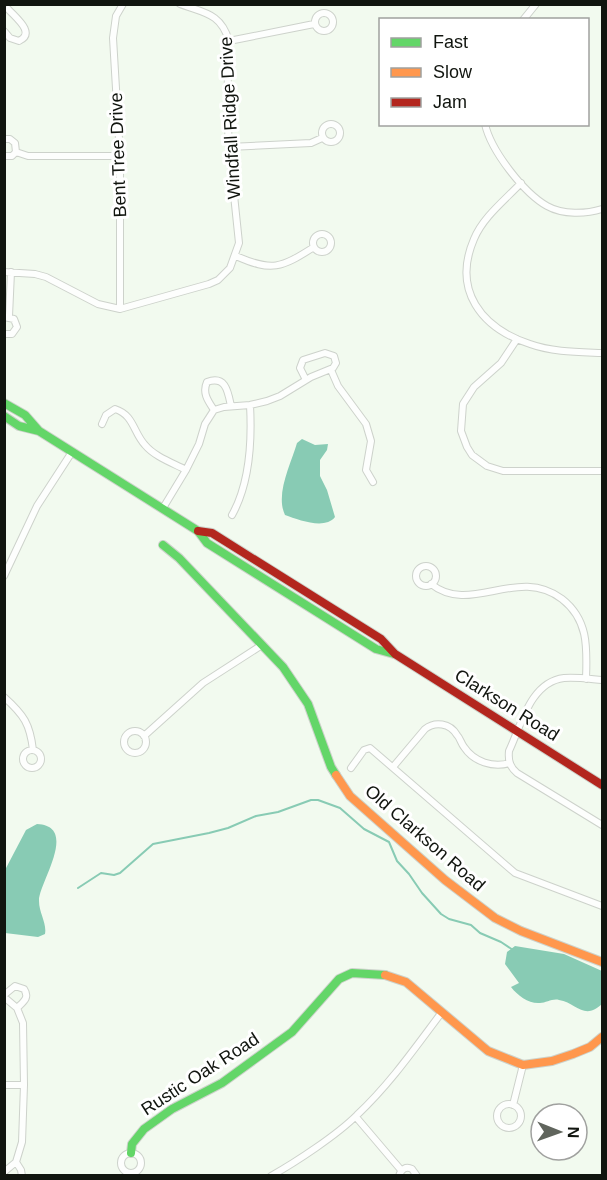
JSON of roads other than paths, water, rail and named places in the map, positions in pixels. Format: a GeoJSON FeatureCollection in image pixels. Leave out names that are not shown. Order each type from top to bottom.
{"type":"FeatureCollection","features":[{"type":"Feature","properties":{"kind":"street","name":"Bent Tree Drive"},"geometry":{"type":"LineString","coordinates":[[120,309],[120,156],[113,38],[116,16],[123,4]]}},
{"type":"Feature","properties":{"kind":"street","name":"Windfall Ridge Drive"},"geometry":{"type":"LineString","coordinates":[[180,4],[219,19],[229,41],[227,108],[234,200],[239,228],[236,256]]}},
{"type":"Feature","properties":{"kind":"street"},"geometry":{"type":"LineString","coordinates":[[525,16],[527,4]]}},
{"type":"Feature","properties":{"kind":"street"},"geometry":{"type":"LineString","coordinates":[[525,16],[536,4]]}},
{"type":"Feature","properties":{"kind":"street"},"geometry":{"type":"LineString","coordinates":[[4,32],[10,38],[19,41],[26,34],[25,28],[8,9]]}},
{"type":"Feature","properties":{"kind":"street"},"geometry":{"type":"LineString","coordinates":[[229,41],[314,24]]}},
{"type":"Feature","properties":{"kind":"street"},"geometry":{"type":"LineString","coordinates":[[486,126],[490,140],[521,183],[548,207],[573,213],[595,212],[603,209]]}},
{"type":"Feature","properties":{"kind":"street"},"geometry":{"type":"LineString","coordinates":[[229,147],[311,143],[322,138]]}},
{"type":"Feature","properties":{"kind":"street"},"geometry":{"type":"LineString","coordinates":[[4,139],[10,139],[15,143],[16,152]]}},
{"type":"Feature","properties":{"kind":"street"},"geometry":{"type":"LineString","coordinates":[[16,152],[28,156],[120,156]]}},
{"type":"Feature","properties":{"kind":"street"},"geometry":{"type":"LineString","coordinates":[[4,156],[12,156],[16,152]]}},
{"type":"Feature","properties":{"kind":"street"},"geometry":{"type":"LineString","coordinates":[[521,183],[478,231],[471,249],[467,275],[470,296],[482,314],[501,331],[517,339],[531,345],[603,353]]}},
{"type":"Feature","properties":{"kind":"street"},"geometry":{"type":"LineString","coordinates":[[4,334],[12,334],[17,327],[16,321],[7,317],[8,272],[46,277],[98,304],[120,309],[218,280],[230,268],[236,256],[266,267],[287,263],[314,248]]}},
{"type":"Feature","properties":{"kind":"street"},"geometry":{"type":"LineString","coordinates":[[517,339],[501,363],[474,387],[464,404],[461,431],[472,455],[487,466],[503,471],[603,471]]}},
{"type":"Feature","properties":{"kind":"street"},"geometry":{"type":"LineString","coordinates":[[163,508],[186,470],[199,444],[205,424],[214,410],[250,405],[280,396],[306,380],[331,370],[335,366],[336,359],[329,353],[309,357],[301,363],[300,368],[306,380]]}},
{"type":"Feature","properties":{"kind":"street"},"geometry":{"type":"LineString","coordinates":[[331,370],[338,386],[366,424],[371,441],[366,470],[373,482]]}},
{"type":"Feature","properties":{"kind":"street"},"geometry":{"type":"LineString","coordinates":[[214,410],[207,400],[205,390],[207,382],[213,380],[221,381],[226,386],[231,406]]}},
{"type":"Feature","properties":{"kind":"street","name":"Clarkson Road"},"geometry":{"type":"LineString","coordinates":[[4,403],[25,415],[39,430],[72,452],[198,531],[212,533],[381,639],[395,654],[603,784]]}},
{"type":"Feature","properties":{"kind":"street"},"geometry":{"type":"LineString","coordinates":[[232,515],[240,499],[251,452],[250,405]]}},
{"type":"Feature","properties":{"kind":"street"},"geometry":{"type":"LineString","coordinates":[[102,424],[106,415],[115,410],[122,411],[128,416],[139,438],[150,450],[186,470]]}},
{"type":"Feature","properties":{"kind":"street","name":"Clarkson Road"},"geometry":{"type":"LineString","coordinates":[[4,416],[20,426],[39,430]]}},
{"type":"Feature","properties":{"kind":"street"},"geometry":{"type":"LineString","coordinates":[[4,576],[37,506],[72,452]]}},
{"type":"Feature","properties":{"kind":"street","name":"Old Clarkson Road"},"geometry":{"type":"LineString","coordinates":[[163,545],[179,558],[283,666],[300,691],[315,721],[331,767],[350,796],[445,880],[495,918],[520,931],[603,962]]}},
{"type":"Feature","properties":{"kind":"street"},"geometry":{"type":"LineString","coordinates":[[431,584],[450,595],[462,596],[530,586],[549,590],[567,603],[581,620],[587,639],[586,679]]}},
{"type":"Feature","properties":{"kind":"street"},"geometry":{"type":"LineString","coordinates":[[144,736],[203,683],[262,645]]}},
{"type":"Feature","properties":{"kind":"street"},"geometry":{"type":"LineString","coordinates":[[603,680],[562,678],[552,681],[534,697],[508,751],[510,763],[517,773],[603,825]]}},
{"type":"Feature","properties":{"kind":"street"},"geometry":{"type":"LineString","coordinates":[[4,697],[16,708],[31,731],[33,750]]}},
{"type":"Feature","properties":{"kind":"street"},"geometry":{"type":"LineString","coordinates":[[393,767],[425,729],[431,724],[438,723],[453,729],[465,749],[488,764],[500,766],[510,763]]}},
{"type":"Feature","properties":{"kind":"street"},"geometry":{"type":"LineString","coordinates":[[351,768],[364,750],[370,748],[515,873],[603,906]]}},
{"type":"Feature","properties":{"kind":"street","name":"Rustic Oak Road"},"geometry":{"type":"LineString","coordinates":[[131,1153],[132,1144],[150,1125],[172,1108],[222,1083],[292,1032],[339,978],[352,973],[380,974],[406,982],[488,1051],[523,1065]]}},
{"type":"Feature","properties":{"kind":"street"},"geometry":{"type":"LineString","coordinates":[[6,1170],[16,1162],[22,1142],[24,1031],[17,1008],[4,996],[15,986],[24,989],[27,994],[26,999],[17,1008]]}},
{"type":"Feature","properties":{"kind":"street"},"geometry":{"type":"LineString","coordinates":[[271,1176],[356,1117],[413,1052],[442,1012]]}},
{"type":"Feature","properties":{"kind":"street"},"geometry":{"type":"LineString","coordinates":[[513,1105],[523,1065],[552,1061],[573,1054],[590,1047],[603,1037]]}},
{"type":"Feature","properties":{"kind":"street"},"geometry":{"type":"LineString","coordinates":[[4,1084],[24,1085]]}},
{"type":"Feature","properties":{"kind":"street"},"geometry":{"type":"LineString","coordinates":[[513,1105],[519,1110],[519,1122],[512,1128],[504,1128],[497,1120],[498,1111],[503,1106],[513,1105]]}},
{"type":"Feature","properties":{"kind":"street"},"geometry":{"type":"LineString","coordinates":[[356,1117],[400,1173],[410,1167],[415,1170],[417,1176]]}},
{"type":"Feature","properties":{"kind":"street"},"geometry":{"type":"LineString","coordinates":[[16,1162],[22,1176]]}},
{"type":"Feature","properties":{"kind":"waterway"},"geometry":{"type":"LineString","coordinates":[[78,888],[101,873],[114,875],[120,873],[153,844],[228,828],[256,816],[318,800],[340,808],[364,829],[389,842],[397,861],[441,914],[449,919],[471,925],[480,933],[513,950]]}}]}
